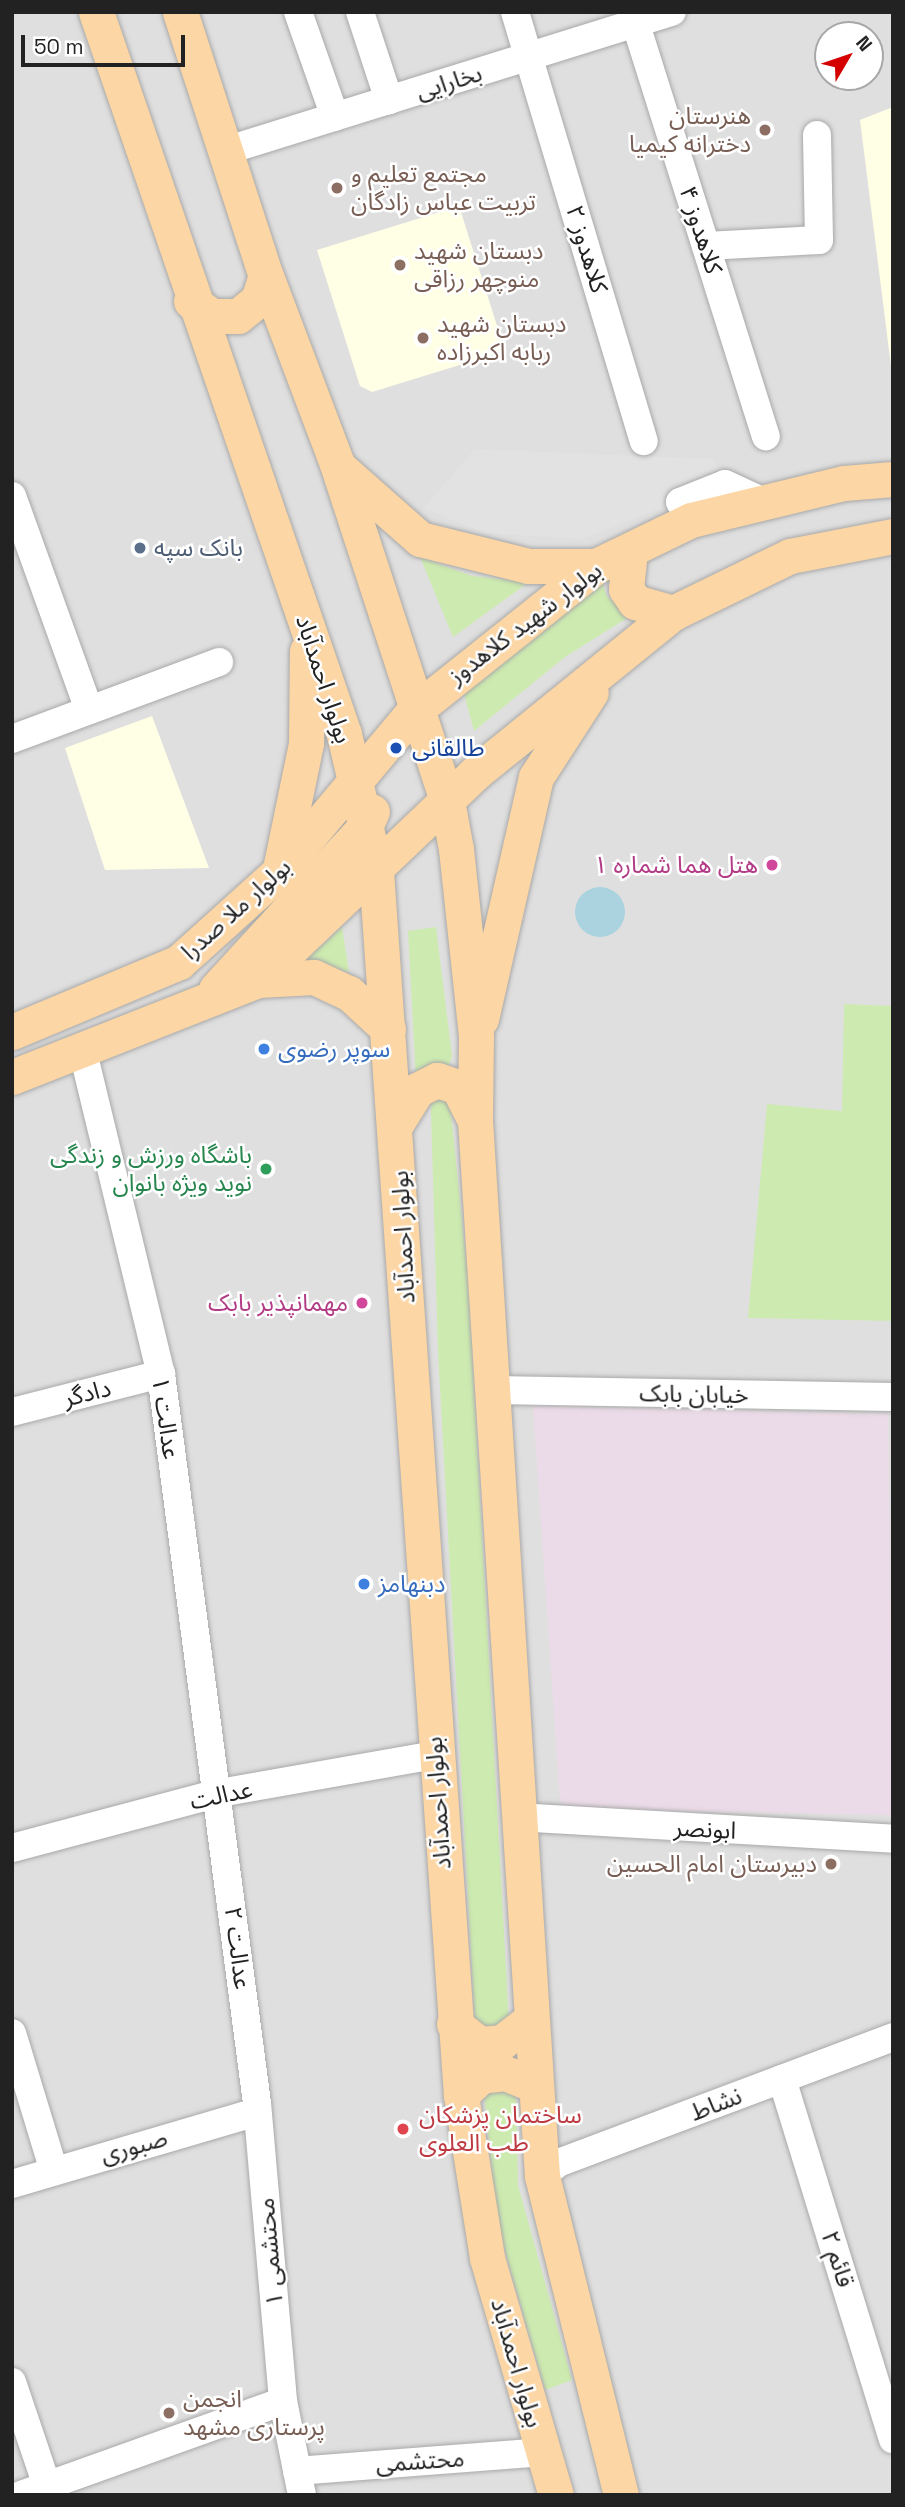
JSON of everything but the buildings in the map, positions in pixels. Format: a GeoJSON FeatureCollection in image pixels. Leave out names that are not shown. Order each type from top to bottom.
{"type":"FeatureCollection","features":[{"type":"Feature","properties":{"kind":"main road","name":"بولوار احمدآباد"},"geometry":{"type":"LineString","coordinates":[[96,12],[191,301],[307,623],[357,784],[376,871],[396,1124],[433,1755],[461,2095],[487,2258],[556,2495]]}},
{"type":"Feature","properties":{"kind":"main road"},"geometry":{"type":"LineString","coordinates":[[180,12],[266,275],[337,464],[413,712],[447,801],[476,1036],[475,1121],[494,1390],[528,2022],[541,2176],[621,2495]]}},
{"type":"Feature","properties":{"kind":"main road"},"geometry":{"type":"LineString","coordinates":[[191,301],[212,316],[238,316],[258,300],[266,275]]}},
{"type":"Feature","properties":{"kind":"main road"},"geometry":{"type":"LineString","coordinates":[[337,464],[420,539],[528,566],[596,566]]}},
{"type":"Feature","properties":{"kind":"main road","name":"بولوار شهید کلاهدوز"},"geometry":{"type":"LineString","coordinates":[[357,784],[413,712],[596,566],[691,520],[760,500],[893,479]]}},
{"type":"Feature","properties":{"kind":"main road"},"geometry":{"type":"LineString","coordinates":[[258,980],[447,801],[625,647],[673,613],[790,556],[893,536]]}},
{"type":"Feature","properties":{"kind":"main road"},"geometry":{"type":"LineString","coordinates":[[630,551],[626,589],[635,601],[673,613]]}},
{"type":"Feature","properties":{"kind":"main road"},"geometry":{"type":"LineString","coordinates":[[278,873],[306,743],[307,623]]}},
{"type":"Feature","properties":{"kind":"main road"},"geometry":{"type":"LineString","coordinates":[[476,1036],[536,777],[625,647]]}},
{"type":"Feature","properties":{"kind":"main road"},"geometry":{"type":"LineString","coordinates":[[201,1004],[365,827],[413,712]]}},
{"type":"Feature","properties":{"kind":"main road","name":"بولوار ملا صدرا"},"geometry":{"type":"LineString","coordinates":[[12,1032],[179,962],[278,873],[357,784]]}},
{"type":"Feature","properties":{"kind":"main road"},"geometry":{"type":"LineString","coordinates":[[179,962],[199,972],[201,1004]]}},
{"type":"Feature","properties":{"kind":"main road"},"geometry":{"type":"LineString","coordinates":[[12,1077],[258,980],[314,977],[349,993],[388,1030]]}},
{"type":"Feature","properties":{"kind":"main road"},"geometry":{"type":"LineString","coordinates":[[396,1124],[417,1090],[437,1080],[458,1087],[475,1121]]}},
{"type":"Feature","properties":{"kind":"main road"},"geometry":{"type":"LineString","coordinates":[[454,2024],[480,2044],[502,2042],[528,2022]]}},
{"type":"Feature","properties":{"kind":"main road"},"geometry":{"type":"LineString","coordinates":[[461,2095],[481,2076],[505,2073],[535,2085]]}},
{"type":"Feature","properties":{"kind":"street"},"geometry":{"type":"LineString","coordinates":[[298,12],[335,117]]}},
{"type":"Feature","properties":{"kind":"street"},"geometry":{"type":"LineString","coordinates":[[360,12],[389,100]]}},
{"type":"Feature","properties":{"kind":"street","name":"کلاهدوز ۲"},"geometry":{"type":"LineString","coordinates":[[515,12],[644,442]]}},
{"type":"Feature","properties":{"kind":"street","name":"بخارایی"},"geometry":{"type":"LineString","coordinates":[[225,151],[529,57],[634,18],[672,12]]}},
{"type":"Feature","properties":{"kind":"street","name":"کلاهدوز ۴"},"geometry":{"type":"LineString","coordinates":[[634,18],[766,436]]}},
{"type":"Feature","properties":{"kind":"street"},"geometry":{"type":"LineString","coordinates":[[706,246],[819,240],[817,135]]}},
{"type":"Feature","properties":{"kind":"street"},"geometry":{"type":"LineString","coordinates":[[12,496],[89,710]]}},
{"type":"Feature","properties":{"kind":"street"},"geometry":{"type":"LineString","coordinates":[[12,739],[219,662]]}},
{"type":"Feature","properties":{"kind":"street","name":"عدالت ۱"},"geometry":{"type":"LineString","coordinates":[[82,1048],[161,1374],[219,1794]]}},
{"type":"Feature","properties":{"kind":"street","name":"دادگر"},"geometry":{"type":"LineString","coordinates":[[12,1412],[161,1374]]}},
{"type":"Feature","properties":{"kind":"street","name":"خیابان بابک"},"geometry":{"type":"LineString","coordinates":[[494,1390],[893,1397]]}},
{"type":"Feature","properties":{"kind":"street","name":"عدالت"},"geometry":{"type":"LineString","coordinates":[[12,1848],[219,1794],[433,1755]]}},
{"type":"Feature","properties":{"kind":"street","name":"عدالت ۲"},"geometry":{"type":"LineString","coordinates":[[219,1794],[257,2107]]}},
{"type":"Feature","properties":{"kind":"street","name":"ابونصر"},"geometry":{"type":"LineString","coordinates":[[517,1817],[893,1839]]}},
{"type":"Feature","properties":{"kind":"street"},"geometry":{"type":"LineString","coordinates":[[12,2033],[53,2168]]}},
{"type":"Feature","properties":{"kind":"street","name":"نشاط"},"geometry":{"type":"LineString","coordinates":[[541,2176],[558,2163],[893,2037]]}},
{"type":"Feature","properties":{"kind":"street","name":"قائم ۲"},"geometry":{"type":"LineString","coordinates":[[782,2078],[893,2439]]}},
{"type":"Feature","properties":{"kind":"street","name":"صبوری"},"geometry":{"type":"LineString","coordinates":[[12,2184],[53,2168],[257,2107]]}},
{"type":"Feature","properties":{"kind":"street","name":"محتشمی ۱"},"geometry":{"type":"LineString","coordinates":[[257,2107],[283,2401],[299,2483]]}},
{"type":"Feature","properties":{"kind":"street"},"geometry":{"type":"LineString","coordinates":[[12,2382],[38,2490],[283,2401]]}},
{"type":"Feature","properties":{"kind":"street","name":"محتشمی"},"geometry":{"type":"LineString","coordinates":[[299,2483],[543,2452]]}},
{"type":"Feature","properties":{"kind":"shaded area"},"geometry":{"type":"Polygon","coordinates":[[[12,12],[893,12],[893,2495],[12,2495],[12,12]]]}},
{"type":"Feature","properties":{"kind":"shaded area"},"geometry":{"type":"Polygon","coordinates":[[[893,107],[893,382],[860,120],[893,107]]]}},
{"type":"Feature","properties":{"kind":"shaded area"},"geometry":{"type":"Polygon","coordinates":[[[459,206],[505,351],[372,392],[360,386],[317,250],[459,206]]]}},
{"type":"Feature","properties":{"kind":"shaded area"},"geometry":{"type":"Polygon","coordinates":[[[475,449],[714,459],[725,484],[581,539],[483,533],[424,508],[475,449]]]}},
{"type":"Feature","properties":{"kind":"shaded area"},"geometry":{"type":"Polygon","coordinates":[[[152,716],[209,868],[105,870],[65,748],[152,716]]]}},
{"type":"Feature","properties":{"kind":"shaded area"},"geometry":{"type":"Polygon","coordinates":[[[533,1406],[888,1414],[893,1815],[568,1809],[560,1801],[533,1406]]]}},
{"type":"Feature","properties":{"kind":"green space"},"geometry":{"type":"Polygon","coordinates":[[[420,557],[472,576],[529,582],[453,637],[420,557]]]}},
{"type":"Feature","properties":{"kind":"green space"},"geometry":{"type":"Polygon","coordinates":[[[602,581],[607,597],[635,613],[565,657],[474,731],[463,690],[602,581]]]}},
{"type":"Feature","properties":{"kind":"green space"},"geometry":{"type":"Polygon","coordinates":[[[342,927],[349,972],[304,961],[342,927]]]}},
{"type":"Feature","properties":{"kind":"green space"},"geometry":{"type":"Polygon","coordinates":[[[436,927],[452,1056],[449,1065],[429,1066],[416,1080],[408,931],[436,927]]]}},
{"type":"Feature","properties":{"kind":"green space"},"geometry":{"type":"Polygon","coordinates":[[[844,1004],[893,1006],[893,1321],[748,1318],[767,1104],[842,1111],[844,1004]]]}},
{"type":"Feature","properties":{"kind":"green space"},"geometry":{"type":"Polygon","coordinates":[[[442,1092],[450,1103],[468,1279],[509,2024],[500,2032],[475,2024],[438,1352],[431,1112],[432,1098],[442,1092]]]}},
{"type":"Feature","properties":{"kind":"green space"},"geometry":{"type":"Polygon","coordinates":[[[490,2087],[516,2092],[518,2185],[572,2380],[545,2390],[497,2223],[484,2094],[490,2087]]]}},
{"type":"Feature","properties":{"kind":"water"},"geometry":{"type":"Polygon","coordinates":[[[600,887],[618,894],[625,912],[618,930],[600,937],[582,930],[575,912],[582,894],[600,887]]]}},
{"type":"Feature","properties":{"kind":"place","name":"هنرستان دخترانه کیمیا"},"geometry":{"type":"Point","coordinates":[765,130]}},
{"type":"Feature","properties":{"kind":"place","name":"مجتمع تعلیم و تربیت عباس زادگان"},"geometry":{"type":"Point","coordinates":[337,188]}},
{"type":"Feature","properties":{"kind":"place","name":"دبستان شهید منوچهر رزاقی"},"geometry":{"type":"Point","coordinates":[400,265]}},
{"type":"Feature","properties":{"kind":"place","name":"دبستان شهید ربابه اکبرزاده"},"geometry":{"type":"Point","coordinates":[423,338]}},
{"type":"Feature","properties":{"kind":"place","name":"بانک سپه"},"geometry":{"type":"Point","coordinates":[140,548]}},
{"type":"Feature","properties":{"kind":"place","name":"طالقانی"},"geometry":{"type":"Point","coordinates":[396,748]}},
{"type":"Feature","properties":{"kind":"place","name":"هتل هما شماره ۱"},"geometry":{"type":"Point","coordinates":[772,865]}},
{"type":"Feature","properties":{"kind":"place","name":"سوپر رضوی"},"geometry":{"type":"Point","coordinates":[264,1049]}},
{"type":"Feature","properties":{"kind":"place","name":"باشگاه ورزش و زندگی نوید ویژه بانوان"},"geometry":{"type":"Point","coordinates":[266,1169]}},
{"type":"Feature","properties":{"kind":"place","name":"مهمانپذیر بابک"},"geometry":{"type":"Point","coordinates":[362,1303]}},
{"type":"Feature","properties":{"kind":"place","name":"دبنهامز"},"geometry":{"type":"Point","coordinates":[364,1584]}},
{"type":"Feature","properties":{"kind":"place","name":"دبیرستان امام الحسین"},"geometry":{"type":"Point","coordinates":[831,1864]}},
{"type":"Feature","properties":{"kind":"place","name":"ساختمان پزشكان طب العلوى"},"geometry":{"type":"Point","coordinates":[403,2129]}},
{"type":"Feature","properties":{"kind":"place","name":"انجمن پرستاری مشهد"},"geometry":{"type":"Point","coordinates":[169,2413]}}]}
